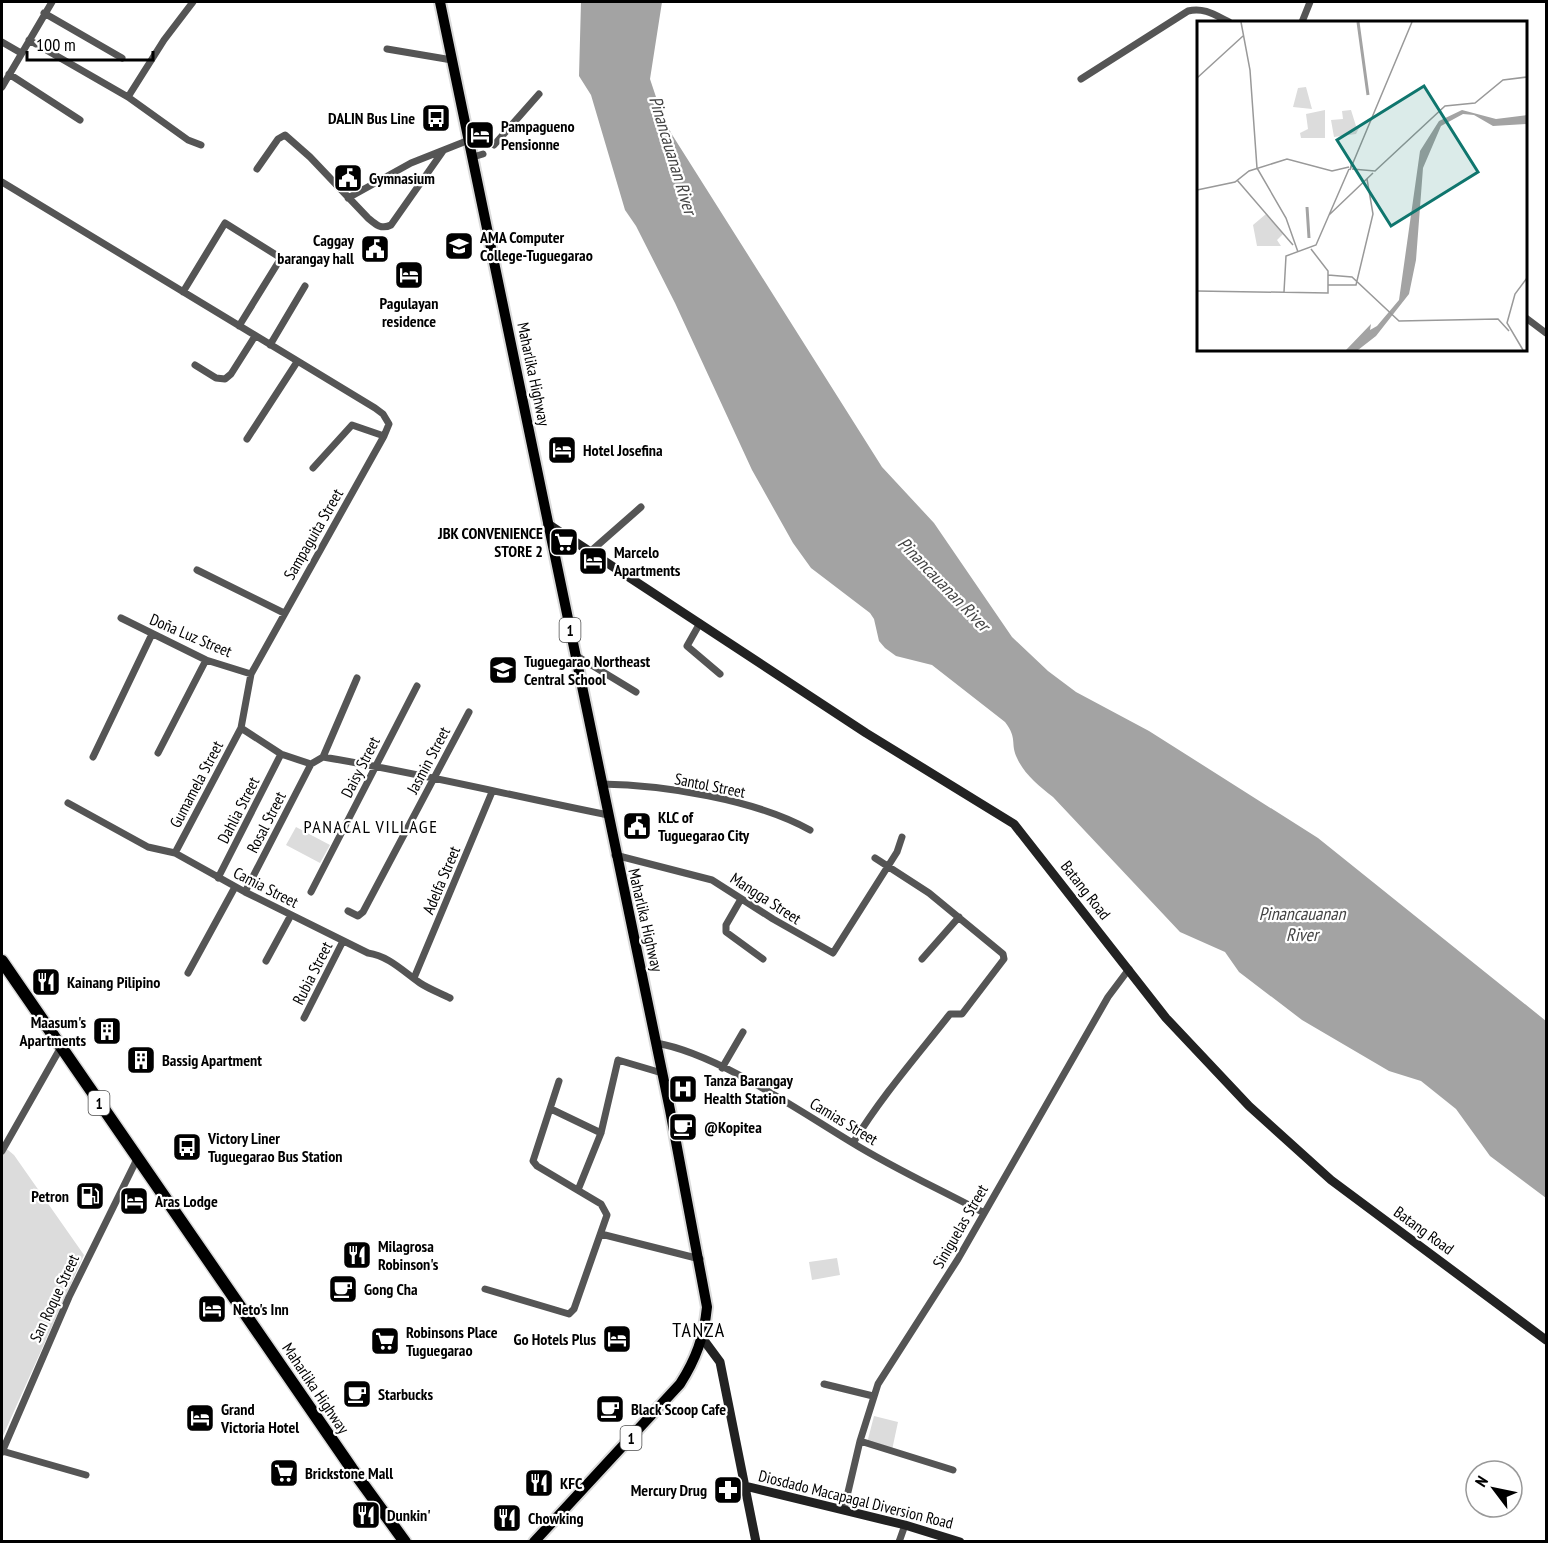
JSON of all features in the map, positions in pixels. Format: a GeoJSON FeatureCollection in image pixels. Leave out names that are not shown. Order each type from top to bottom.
{"type":"FeatureCollection","features":[{"type":"Feature","properties":{"kind":"highway","name":"Maharlika Highway"},"geometry":{"type":"LineString","coordinates":[[2,961],[403,1540]]}},
{"type":"Feature","properties":{"kind":"main road","name":"Maharlika Highway"},"geometry":{"type":"LineString","coordinates":[[440,2],[469,140],[478,156],[548,524],[615,855],[656,1042],[700,1259],[707,1307],[703,1339],[693,1363],[680,1384],[534,1542]]}},
{"type":"Feature","properties":{"kind":"street"},"geometry":{"type":"LineString","coordinates":[[2,87],[52,2]]}},
{"type":"Feature","properties":{"kind":"street"},"geometry":{"type":"LineString","coordinates":[[128,98],[164,40],[193,2]]}},
{"type":"Feature","properties":{"kind":"street"},"geometry":{"type":"LineString","coordinates":[[1302,21],[1310,2]]}},
{"type":"Feature","properties":{"kind":"street"},"geometry":{"type":"LineString","coordinates":[[1081,79],[1188,11],[1198,9],[1207,11],[1227,21]]}},
{"type":"Feature","properties":{"kind":"street"},"geometry":{"type":"LineString","coordinates":[[44,13],[122,58]]}},
{"type":"Feature","properties":{"kind":"street"},"geometry":{"type":"LineString","coordinates":[[29,40],[128,98],[188,140],[201,145]]}},
{"type":"Feature","properties":{"kind":"street"},"geometry":{"type":"LineString","coordinates":[[2,42],[21,53]]}},
{"type":"Feature","properties":{"kind":"street"},"geometry":{"type":"LineString","coordinates":[[387,49],[452,60]]}},
{"type":"Feature","properties":{"kind":"street"},"geometry":{"type":"LineString","coordinates":[[9,74],[80,120]]}},
{"type":"Feature","properties":{"kind":"street"},"geometry":{"type":"LineString","coordinates":[[495,145],[539,94]]}},
{"type":"Feature","properties":{"kind":"street"},"geometry":{"type":"LineString","coordinates":[[257,169],[278,139],[285,135],[377,225],[386,227],[391,225],[443,151]]}},
{"type":"Feature","properties":{"kind":"street"},"geometry":{"type":"LineString","coordinates":[[348,198],[411,162],[469,140]]}},
{"type":"Feature","properties":{"kind":"street"},"geometry":{"type":"LineString","coordinates":[[2,182],[383,414],[389,424],[384,436],[352,425],[313,468]]}},
{"type":"Feature","properties":{"kind":"street"},"geometry":{"type":"LineString","coordinates":[[183,292],[225,223],[281,258],[239,326]]}},
{"type":"Feature","properties":{"kind":"street"},"geometry":{"type":"LineString","coordinates":[[270,345],[305,286]]}},
{"type":"Feature","properties":{"kind":"street"},"geometry":{"type":"LineString","coordinates":[[1527,319],[1546,333]]}},
{"type":"Feature","properties":{"kind":"street"},"geometry":{"type":"LineString","coordinates":[[195,365],[216,378],[225,379],[231,374],[255,336]]}},
{"type":"Feature","properties":{"kind":"street"},"geometry":{"type":"LineString","coordinates":[[247,439],[297,362]]}},
{"type":"Feature","properties":{"kind":"street","name":"Sampaguita Street"},"geometry":{"type":"LineString","coordinates":[[241,728],[251,674],[384,436]]}},
{"type":"Feature","properties":{"kind":"street"},"geometry":{"type":"LineString","coordinates":[[591,552],[641,507]]}},
{"type":"Feature","properties":{"kind":"street","name":"Batang Road"},"geometry":{"type":"LineString","coordinates":[[548,524],[886,746],[1014,824],[1192,1048],[1288,1142],[1331,1180],[1546,1340]]}},
{"type":"Feature","properties":{"kind":"street"},"geometry":{"type":"LineString","coordinates":[[197,570],[284,613]]}},
{"type":"Feature","properties":{"kind":"street","name":"Doña Luz Street"},"geometry":{"type":"LineString","coordinates":[[121,618],[206,660],[251,674]]}},
{"type":"Feature","properties":{"kind":"street"},"geometry":{"type":"LineString","coordinates":[[700,623],[688,642],[688,649],[720,674]]}},
{"type":"Feature","properties":{"kind":"street"},"geometry":{"type":"LineString","coordinates":[[93,757],[152,634]]}},
{"type":"Feature","properties":{"kind":"street"},"geometry":{"type":"LineString","coordinates":[[575,655],[636,692]]}},
{"type":"Feature","properties":{"kind":"street"},"geometry":{"type":"LineString","coordinates":[[158,753],[206,660]]}},
{"type":"Feature","properties":{"kind":"street"},"geometry":{"type":"LineString","coordinates":[[323,757],[357,678]]}},
{"type":"Feature","properties":{"kind":"street","name":"Daisy Street"},"geometry":{"type":"LineString","coordinates":[[310,892],[417,686]]}},
{"type":"Feature","properties":{"kind":"street","name":"Jasmin Street"},"geometry":{"type":"LineString","coordinates":[[348,911],[358,916],[384,872],[469,712]]}},
{"type":"Feature","properties":{"kind":"street"},"geometry":{"type":"LineString","coordinates":[[241,728],[281,754],[310,764],[323,757],[376,766],[434,776],[492,792],[608,815]]}},
{"type":"Feature","properties":{"kind":"street","name":"Gumamela Street"},"geometry":{"type":"LineString","coordinates":[[175,853],[241,728]]}},
{"type":"Feature","properties":{"kind":"street","name":"Dahlia Street"},"geometry":{"type":"LineString","coordinates":[[218,878],[281,754]]}},
{"type":"Feature","properties":{"kind":"street","name":"Rosal Street"},"geometry":{"type":"LineString","coordinates":[[245,892],[310,764]]}},
{"type":"Feature","properties":{"kind":"street","name":"Santol Street"},"geometry":{"type":"LineString","coordinates":[[601,784],[666,790],[756,807],[810,830]]}},
{"type":"Feature","properties":{"kind":"street","name":"Adelfa Street"},"geometry":{"type":"LineString","coordinates":[[414,978],[492,792]]}},
{"type":"Feature","properties":{"kind":"street","name":"Camia Street"},"geometry":{"type":"LineString","coordinates":[[68,803],[148,847],[175,853],[235,887],[399,966],[414,978],[450,998]]}},
{"type":"Feature","properties":{"kind":"street"},"geometry":{"type":"LineString","coordinates":[[888,865],[902,837]]}},
{"type":"Feature","properties":{"kind":"street","name":"Mangga Street"},"geometry":{"type":"LineString","coordinates":[[615,855],[712,880],[830,953],[837,950],[888,865]]}},
{"type":"Feature","properties":{"kind":"street"},"geometry":{"type":"LineString","coordinates":[[853,1143],[874,1109],[950,1014],[962,1014],[1003,962],[1003,954],[959,917],[875,858]]}},
{"type":"Feature","properties":{"kind":"street"},"geometry":{"type":"LineString","coordinates":[[188,973],[235,887]]}},
{"type":"Feature","properties":{"kind":"street"},"geometry":{"type":"LineString","coordinates":[[741,899],[726,925],[726,932],[764,958]]}},
{"type":"Feature","properties":{"kind":"street"},"geometry":{"type":"LineString","coordinates":[[266,961],[291,915]]}},
{"type":"Feature","properties":{"kind":"street"},"geometry":{"type":"LineString","coordinates":[[922,959],[959,917]]}},
{"type":"Feature","properties":{"kind":"street","name":"Rubia Street"},"geometry":{"type":"LineString","coordinates":[[304,1018],[343,940]]}},
{"type":"Feature","properties":{"kind":"street","name":"Siniguelas Street"},"geometry":{"type":"LineString","coordinates":[[844,1509],[860,1441],[878,1384],[958,1259],[1108,997],[1129,969]]}},
{"type":"Feature","properties":{"kind":"street"},"geometry":{"type":"LineString","coordinates":[[722,1068],[743,1032]]}},
{"type":"Feature","properties":{"kind":"street","name":"Camias Street"},"geometry":{"type":"LineString","coordinates":[[656,1042],[681,1048],[722,1068],[786,1102],[853,1143],[984,1213]]}},
{"type":"Feature","properties":{"kind":"street"},"geometry":{"type":"LineString","coordinates":[[2,1152],[61,1047]]}},
{"type":"Feature","properties":{"kind":"street"},"geometry":{"type":"LineString","coordinates":[[578,1190],[601,1133],[618,1060],[662,1073]]}},
{"type":"Feature","properties":{"kind":"street"},"geometry":{"type":"LineString","coordinates":[[485,1289],[569,1314],[574,1309],[601,1234],[606,1212],[601,1204],[537,1166],[533,1161],[559,1082]]}},
{"type":"Feature","properties":{"kind":"street"},"geometry":{"type":"LineString","coordinates":[[550,1109],[601,1133]]}},
{"type":"Feature","properties":{"kind":"street","name":"San Roque Street"},"geometry":{"type":"LineString","coordinates":[[2,1451],[69,1297],[138,1157]]}},
{"type":"Feature","properties":{"kind":"street"},"geometry":{"type":"LineString","coordinates":[[601,1234],[700,1259]]}},
{"type":"Feature","properties":{"kind":"street"},"geometry":{"type":"LineString","coordinates":[[703,1339],[720,1362],[756,1542]]}},
{"type":"Feature","properties":{"kind":"street"},"geometry":{"type":"LineString","coordinates":[[824,1384],[873,1396]]}},
{"type":"Feature","properties":{"kind":"street"},"geometry":{"type":"LineString","coordinates":[[860,1441],[953,1470]]}},
{"type":"Feature","properties":{"kind":"street"},"geometry":{"type":"LineString","coordinates":[[2,1451],[86,1475]]}},
{"type":"Feature","properties":{"kind":"street","name":"Diosdado Macapagal Diversion Road"},"geometry":{"type":"LineString","coordinates":[[745,1486],[844,1509],[960,1542]]}},
{"type":"Feature","properties":{"kind":"street"},"geometry":{"type":"LineString","coordinates":[[899,1542],[905,1525]]}},
{"type":"Feature","properties":{"kind":"shaded area"},"geometry":{"type":"Polygon","coordinates":[[[296,827],[330,845],[320,863],[286,845],[296,827]]]}},
{"type":"Feature","properties":{"kind":"shaded area"},"geometry":{"type":"Polygon","coordinates":[[[2,1145],[14,1155],[84,1255],[2,1438],[2,1145]]]}},
{"type":"Feature","properties":{"kind":"shaded area"},"geometry":{"type":"Polygon","coordinates":[[[837,1258],[840,1275],[812,1280],[809,1262],[837,1258]]]}},
{"type":"Feature","properties":{"kind":"shaded area"},"geometry":{"type":"Polygon","coordinates":[[[874,1416],[898,1422],[892,1450],[867,1443],[874,1416]]]}},
{"type":"Feature","properties":{"kind":"water","name":"Pinancauanan River"},"geometry":{"type":"Polygon","coordinates":[[[581,2],[662,2],[650,79],[671,133],[882,467],[934,523],[1012,637],[1048,671],[1076,692],[1149,731],[1318,838],[1546,1021],[1546,1198],[1490,1156],[1456,1109],[1421,1081],[1389,1071],[1302,1020],[1239,972],[1225,952],[1180,932],[1053,797],[1028,774],[1017,758],[1013,737],[1005,722],[932,665],[896,656],[885,648],[879,641],[874,619],[870,613],[811,568],[793,543],[752,470],[675,303],[636,226],[625,210],[591,95],[579,76],[581,2]]]}},
{"type":"Feature","properties":{"kind":"place","name":"DALIN Bus Line"},"geometry":{"type":"Point","coordinates":[436,118]}},
{"type":"Feature","properties":{"kind":"place","name":"Pampagueno Pensionne"},"geometry":{"type":"Point","coordinates":[480,135]}},
{"type":"Feature","properties":{"kind":"place","name":"Gymnasium"},"geometry":{"type":"Point","coordinates":[348,178]}},
{"type":"Feature","properties":{"kind":"place","name":"AMA Computer College-Tuguegarao"},"geometry":{"type":"Point","coordinates":[459,246]}},
{"type":"Feature","properties":{"kind":"place","name":"Caggay barangay hall"},"geometry":{"type":"Point","coordinates":[375,249]}},
{"type":"Feature","properties":{"kind":"place","name":"Pagulayan residence"},"geometry":{"type":"Point","coordinates":[409,275]}},
{"type":"Feature","properties":{"kind":"place","name":"Hotel Josefina"},"geometry":{"type":"Point","coordinates":[562,450]}},
{"type":"Feature","properties":{"kind":"place","name":"JBK CONVENIENCE STORE 2"},"geometry":{"type":"Point","coordinates":[564,542]}},
{"type":"Feature","properties":{"kind":"place","name":"Marcelo Apartments"},"geometry":{"type":"Point","coordinates":[593,561]}},
{"type":"Feature","properties":{"kind":"place","name":"Tuguegarao Northeast Central School"},"geometry":{"type":"Point","coordinates":[503,670]}},
{"type":"Feature","properties":{"kind":"place","name":"KLC of Tuguegarao City"},"geometry":{"type":"Point","coordinates":[637,826]}},
{"type":"Feature","properties":{"kind":"place","name":"Kainang Pilipino"},"geometry":{"type":"Point","coordinates":[46,982]}},
{"type":"Feature","properties":{"kind":"place","name":"Maasum's Apartments"},"geometry":{"type":"Point","coordinates":[107,1031]}},
{"type":"Feature","properties":{"kind":"place","name":"Bassig Apartment"},"geometry":{"type":"Point","coordinates":[141,1060]}},
{"type":"Feature","properties":{"kind":"place","name":"Tanza Barangay Health Station"},"geometry":{"type":"Point","coordinates":[683,1089]}},
{"type":"Feature","properties":{"kind":"place","name":"@Kopitea"},"geometry":{"type":"Point","coordinates":[683,1127]}},
{"type":"Feature","properties":{"kind":"place","name":"Victory Liner Tuguegarao Bus Station"},"geometry":{"type":"Point","coordinates":[187,1147]}},
{"type":"Feature","properties":{"kind":"place","name":"Petron"},"geometry":{"type":"Point","coordinates":[90,1196]}},
{"type":"Feature","properties":{"kind":"place","name":"Aras Lodge"},"geometry":{"type":"Point","coordinates":[134,1201]}},
{"type":"Feature","properties":{"kind":"place","name":"Milagrosa Robinson's"},"geometry":{"type":"Point","coordinates":[357,1255]}},
{"type":"Feature","properties":{"kind":"place","name":"Gong Cha"},"geometry":{"type":"Point","coordinates":[343,1289]}},
{"type":"Feature","properties":{"kind":"place","name":"Neto's Inn"},"geometry":{"type":"Point","coordinates":[212,1309]}},
{"type":"Feature","properties":{"kind":"place","name":"Go Hotels Plus"},"geometry":{"type":"Point","coordinates":[617,1339]}},
{"type":"Feature","properties":{"kind":"place","name":"Robinsons Place Tuguegarao"},"geometry":{"type":"Point","coordinates":[385,1341]}},
{"type":"Feature","properties":{"kind":"place","name":"Starbucks"},"geometry":{"type":"Point","coordinates":[357,1394]}},
{"type":"Feature","properties":{"kind":"place","name":"Black Scoop Cafe"},"geometry":{"type":"Point","coordinates":[610,1409]}},
{"type":"Feature","properties":{"kind":"place","name":"Grand Victoria Hotel"},"geometry":{"type":"Point","coordinates":[200,1418]}},
{"type":"Feature","properties":{"kind":"place","name":"Brickstone Mall"},"geometry":{"type":"Point","coordinates":[284,1473]}},
{"type":"Feature","properties":{"kind":"place","name":"KFC"},"geometry":{"type":"Point","coordinates":[539,1483]}},
{"type":"Feature","properties":{"kind":"place","name":"Mercury Drug"},"geometry":{"type":"Point","coordinates":[728,1490]}},
{"type":"Feature","properties":{"kind":"place","name":"Dunkin'"},"geometry":{"type":"Point","coordinates":[366,1515]}},
{"type":"Feature","properties":{"kind":"place","name":"Chowking"},"geometry":{"type":"Point","coordinates":[507,1518]}},
{"type":"Feature","properties":{"kind":"district","name":"PANACAL VILLAGE"},"geometry":{"type":"Point","coordinates":[371,826]}},
{"type":"Feature","properties":{"kind":"district","name":"TANZA"},"geometry":{"type":"Point","coordinates":[699,1330]}}]}
